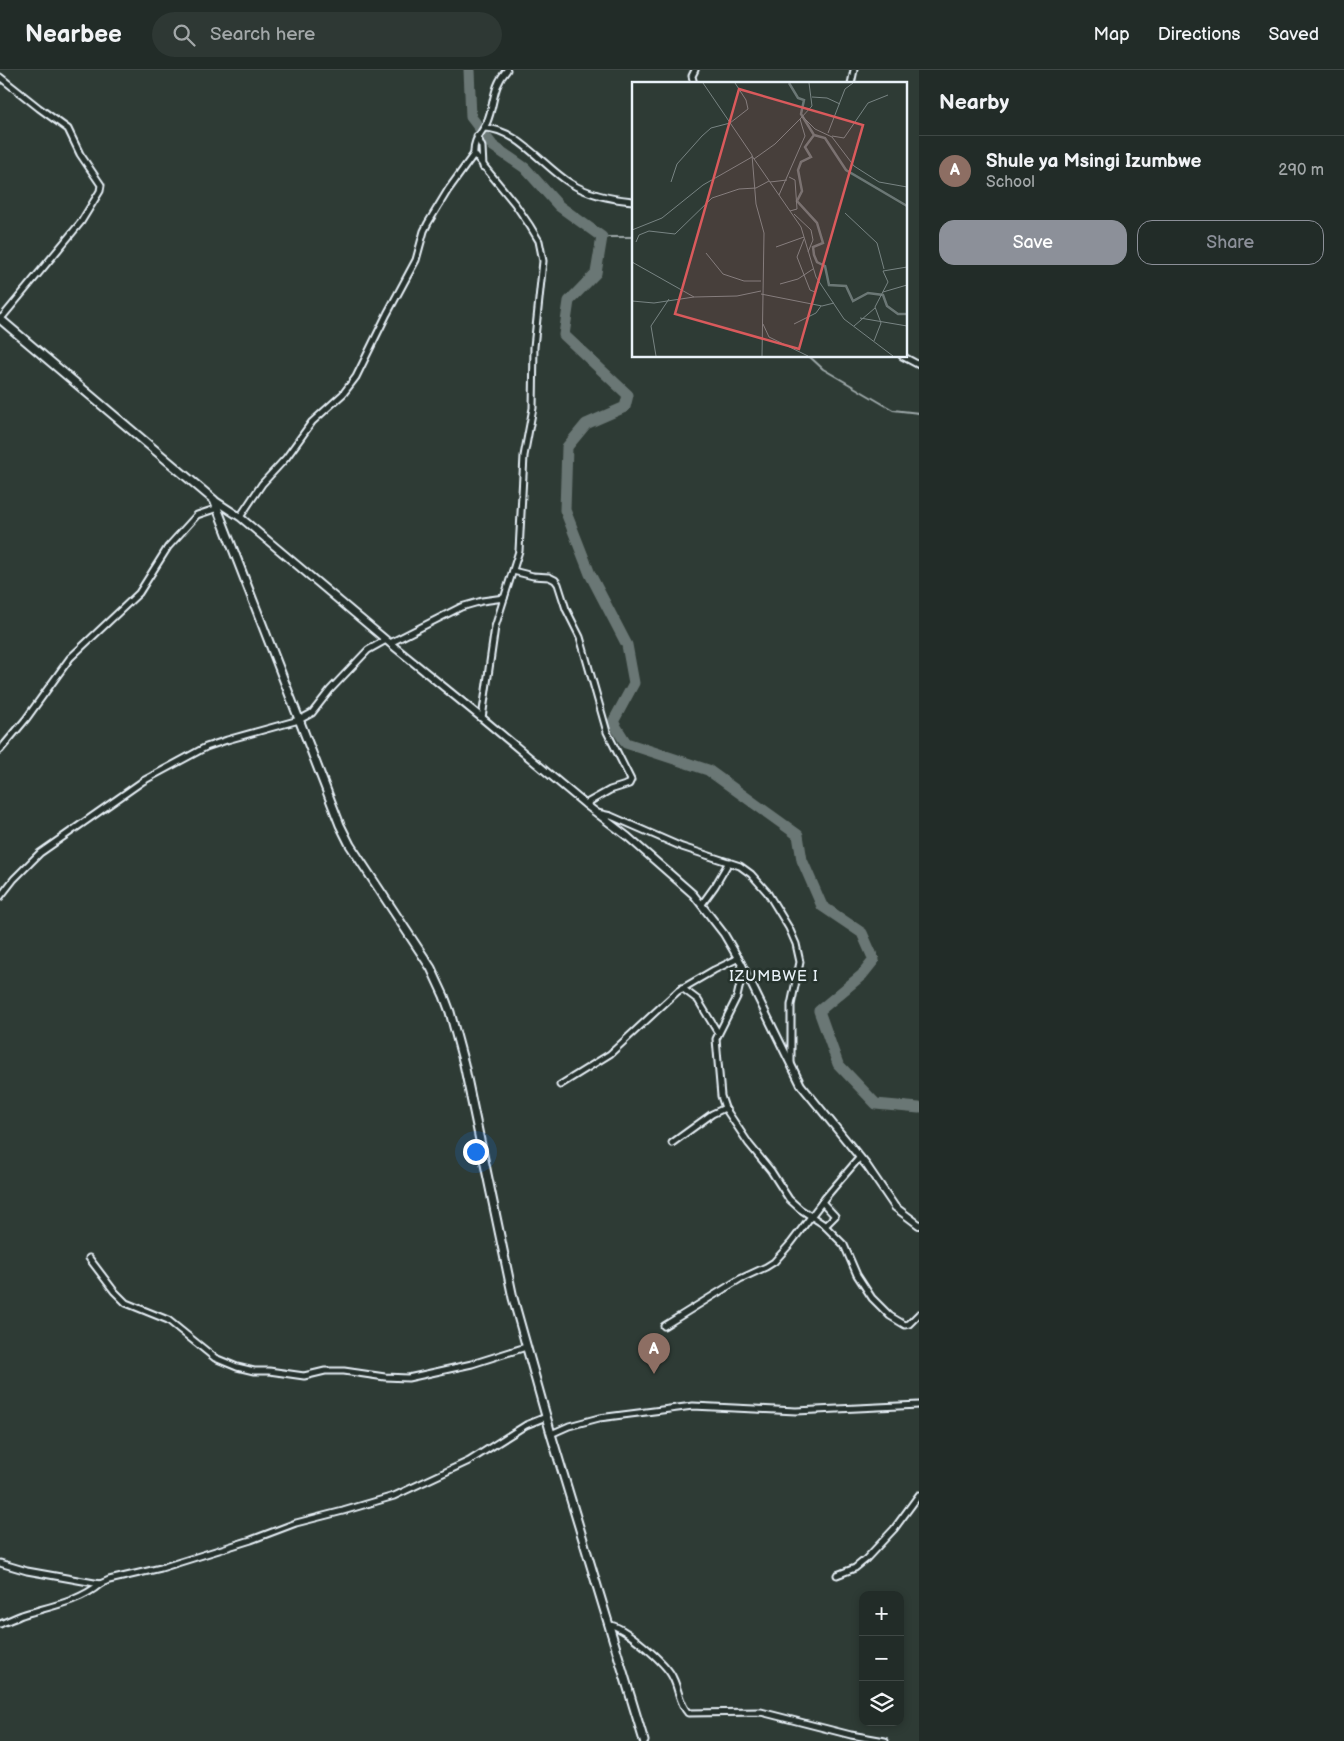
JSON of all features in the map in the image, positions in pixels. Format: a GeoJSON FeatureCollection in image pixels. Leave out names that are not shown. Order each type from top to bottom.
{"type":"FeatureCollection","features":[{"type":"Feature","properties":{"kind":"main road"},"geometry":{"type":"LineString","coordinates":[[0,319],[214,500],[335,814],[350,845],[431,968],[444,996],[464,1064],[507,1278],[551,1434],[644,1741]]}},
{"type":"Feature","properties":{"kind":"street"},"geometry":{"type":"LineString","coordinates":[[240,517],[262,484],[286,458],[312,422],[343,394],[356,377],[370,353],[387,314],[416,260],[424,232],[441,200],[474,154],[478,135],[484,128],[490,112],[497,84],[507,70]]}},
{"type":"Feature","properties":{"kind":"street"},"geometry":{"type":"LineString","coordinates":[[694,82],[692,76],[695,70]]}},
{"type":"Feature","properties":{"kind":"street"},"geometry":{"type":"LineString","coordinates":[[0,77],[68,129],[80,154],[101,185],[100,191],[82,222],[0,319]]}},
{"type":"Feature","properties":{"kind":"street"},"geometry":{"type":"LineString","coordinates":[[484,128],[500,131],[533,151],[558,175],[586,191],[607,198],[632,201]]}},
{"type":"Feature","properties":{"kind":"street"},"geometry":{"type":"LineString","coordinates":[[478,135],[482,147],[483,167]]}},
{"type":"Feature","properties":{"kind":"street"},"geometry":{"type":"LineString","coordinates":[[474,154],[515,204],[539,241],[542,251],[542,275],[534,347],[534,398],[524,456],[519,551],[495,627],[482,718]]}},
{"type":"Feature","properties":{"kind":"street"},"geometry":{"type":"LineString","coordinates":[[906,358],[919,365]]}},
{"type":"Feature","properties":{"kind":"street"},"geometry":{"type":"LineString","coordinates":[[214,500],[240,517],[388,642],[678,880],[702,904],[724,934],[740,961],[791,1066],[810,1096],[860,1157],[895,1207],[919,1225]]}},
{"type":"Feature","properties":{"kind":"street"},"geometry":{"type":"LineString","coordinates":[[0,750],[26,719],[70,658],[139,593],[168,547],[197,515],[218,508]]}},
{"type":"Feature","properties":{"kind":"street"},"geometry":{"type":"LineString","coordinates":[[513,571],[533,576],[549,577],[558,584],[566,609],[580,637],[607,732],[630,780],[628,784],[604,793],[585,804]]}},
{"type":"Feature","properties":{"kind":"street"},"geometry":{"type":"LineString","coordinates":[[0,897],[14,879],[40,853],[139,784],[206,747],[299,720],[312,712],[368,650],[461,607],[482,601],[504,598]]}},
{"type":"Feature","properties":{"kind":"street"},"geometry":{"type":"LineString","coordinates":[[597,813],[611,816],[689,849],[729,862],[746,870],[764,888],[782,915],[796,944],[800,962],[791,1005],[791,1066]]}},
{"type":"Feature","properties":{"kind":"street"},"geometry":{"type":"LineString","coordinates":[[702,904],[729,862]]}},
{"type":"Feature","properties":{"kind":"street"},"geometry":{"type":"LineString","coordinates":[[560,1085],[610,1054],[682,988],[714,970],[740,961]]}},
{"type":"Feature","properties":{"kind":"street"},"geometry":{"type":"LineString","coordinates":[[740,961],[740,984],[737,997],[718,1032],[715,1046],[721,1096],[725,1108],[748,1144],[770,1171],[785,1194],[800,1209],[825,1226],[844,1245],[861,1282],[872,1298],[890,1316],[905,1325],[909,1324],[919,1314]]}},
{"type":"Feature","properties":{"kind":"street"},"geometry":{"type":"LineString","coordinates":[[682,988],[698,1000],[718,1032]]}},
{"type":"Feature","properties":{"kind":"street"},"geometry":{"type":"LineString","coordinates":[[672,1143],[712,1114],[725,1108]]}},
{"type":"Feature","properties":{"kind":"street"},"geometry":{"type":"LineString","coordinates":[[664,1326],[740,1279],[774,1262],[860,1157]]}},
{"type":"Feature","properties":{"kind":"street"},"geometry":{"type":"LineString","coordinates":[[822,1202],[835,1216],[825,1226]]}},
{"type":"Feature","properties":{"kind":"street"},"geometry":{"type":"LineString","coordinates":[[89,1258],[114,1291],[126,1302],[168,1320],[183,1331],[194,1343],[204,1348],[215,1358],[237,1367],[254,1371],[304,1376],[325,1371],[344,1371],[385,1377],[408,1378],[472,1364],[526,1347]]}},
{"type":"Feature","properties":{"kind":"street"},"geometry":{"type":"LineString","coordinates":[[551,1434],[569,1426],[600,1418],[693,1406],[710,1405],[796,1411],[919,1405]]}},
{"type":"Feature","properties":{"kind":"street"},"geometry":{"type":"LineString","coordinates":[[0,1624],[52,1607],[79,1596],[109,1580],[161,1568],[251,1540],[296,1523],[394,1496],[469,1461],[526,1425],[546,1417]]}},
{"type":"Feature","properties":{"kind":"street"},"geometry":{"type":"LineString","coordinates":[[837,1575],[854,1568],[866,1559],[894,1529],[919,1496]]}},
{"type":"Feature","properties":{"kind":"street"},"geometry":{"type":"LineString","coordinates":[[0,1563],[45,1575],[100,1584]]}},
{"type":"Feature","properties":{"kind":"street"},"geometry":{"type":"LineString","coordinates":[[609,1625],[622,1629],[664,1665],[674,1679],[681,1703],[688,1713],[761,1712],[851,1735],[885,1741]]}},
{"type":"Feature","properties":{"kind":"waterway"},"geometry":{"type":"LineString","coordinates":[[469,70],[471,117],[493,146],[525,168],[559,206],[602,237],[596,273],[569,301],[564,335],[628,395],[625,407],[586,424],[567,447],[565,510],[590,574],[627,645],[634,683],[613,722],[626,743],[708,770],[798,835],[802,860],[822,906],[862,933],[874,960],[862,975],[819,1011],[838,1064],[876,1104],[919,1108]]}},
{"type":"Feature","properties":{"kind":"waterway"},"geometry":{"type":"LineString","coordinates":[[602,237],[632,237]]}},
{"type":"Feature","properties":{"kind":"waterway"},"geometry":{"type":"LineString","coordinates":[[811,358],[823,369],[893,410],[919,413]]}},
{"type":"Feature","properties":{"kind":"place","name":"Shule ya Msingi Izumbwe"},"geometry":{"type":"Point","coordinates":[654,1374]}},
{"type":"Feature","properties":{"kind":"district","name":"IZUMBWE I"},"geometry":{"type":"Point","coordinates":[774,976]}}]}
